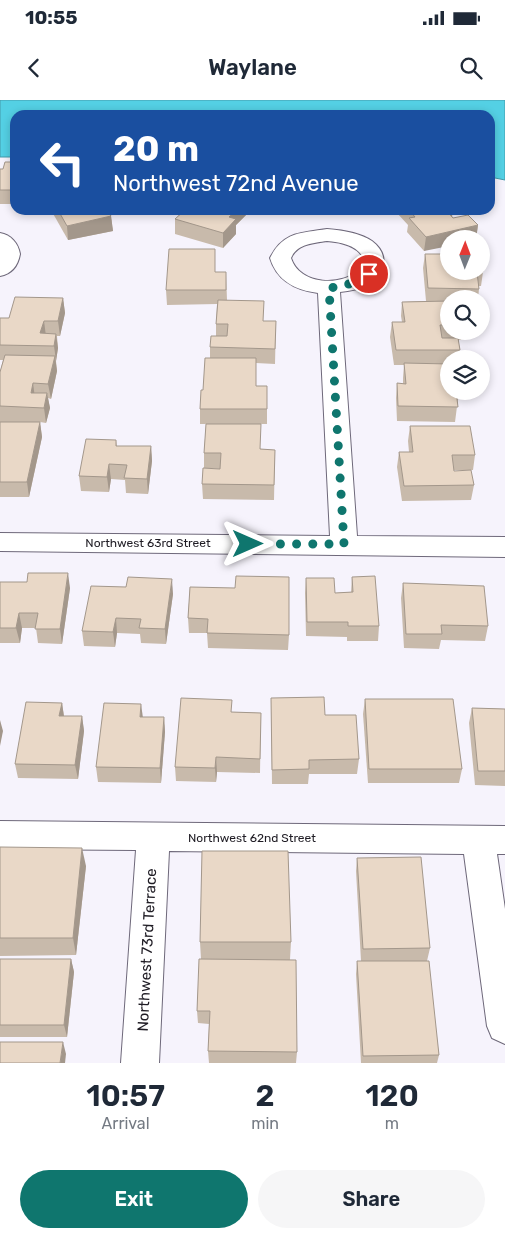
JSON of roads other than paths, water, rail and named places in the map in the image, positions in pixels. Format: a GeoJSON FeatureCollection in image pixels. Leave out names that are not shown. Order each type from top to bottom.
{"type":"FeatureCollection","features":[{"type":"Feature","properties":{"kind":"street"},"geometry":{"type":"LineString","coordinates":[[0,239],[10,250],[10,258],[0,270]]}},
{"type":"Feature","properties":{"kind":"street"},"geometry":{"type":"LineString","coordinates":[[329,288],[344,544]]}},
{"type":"Feature","properties":{"kind":"street","name":"Northwest 63rd Street"},"geometry":{"type":"LineString","coordinates":[[0,542],[505,547]]}},
{"type":"Feature","properties":{"kind":"street","name":"Northwest 62nd Street"},"geometry":{"type":"LineString","coordinates":[[0,836],[492,840]]}},
{"type":"Feature","properties":{"kind":"street","name":"Northwest 73rd Terrace"},"geometry":{"type":"LineString","coordinates":[[140,1063],[153,838]]}},
{"type":"Feature","properties":{"kind":"street"},"geometry":{"type":"LineString","coordinates":[[492,840],[505,1026]]}},
{"type":"Feature","properties":{"kind":"water"},"geometry":{"type":"Polygon","coordinates":[[[0,100],[505,100],[505,180],[495,178],[495,110],[10,110],[10,157],[0,157],[0,100]]]}}]}
